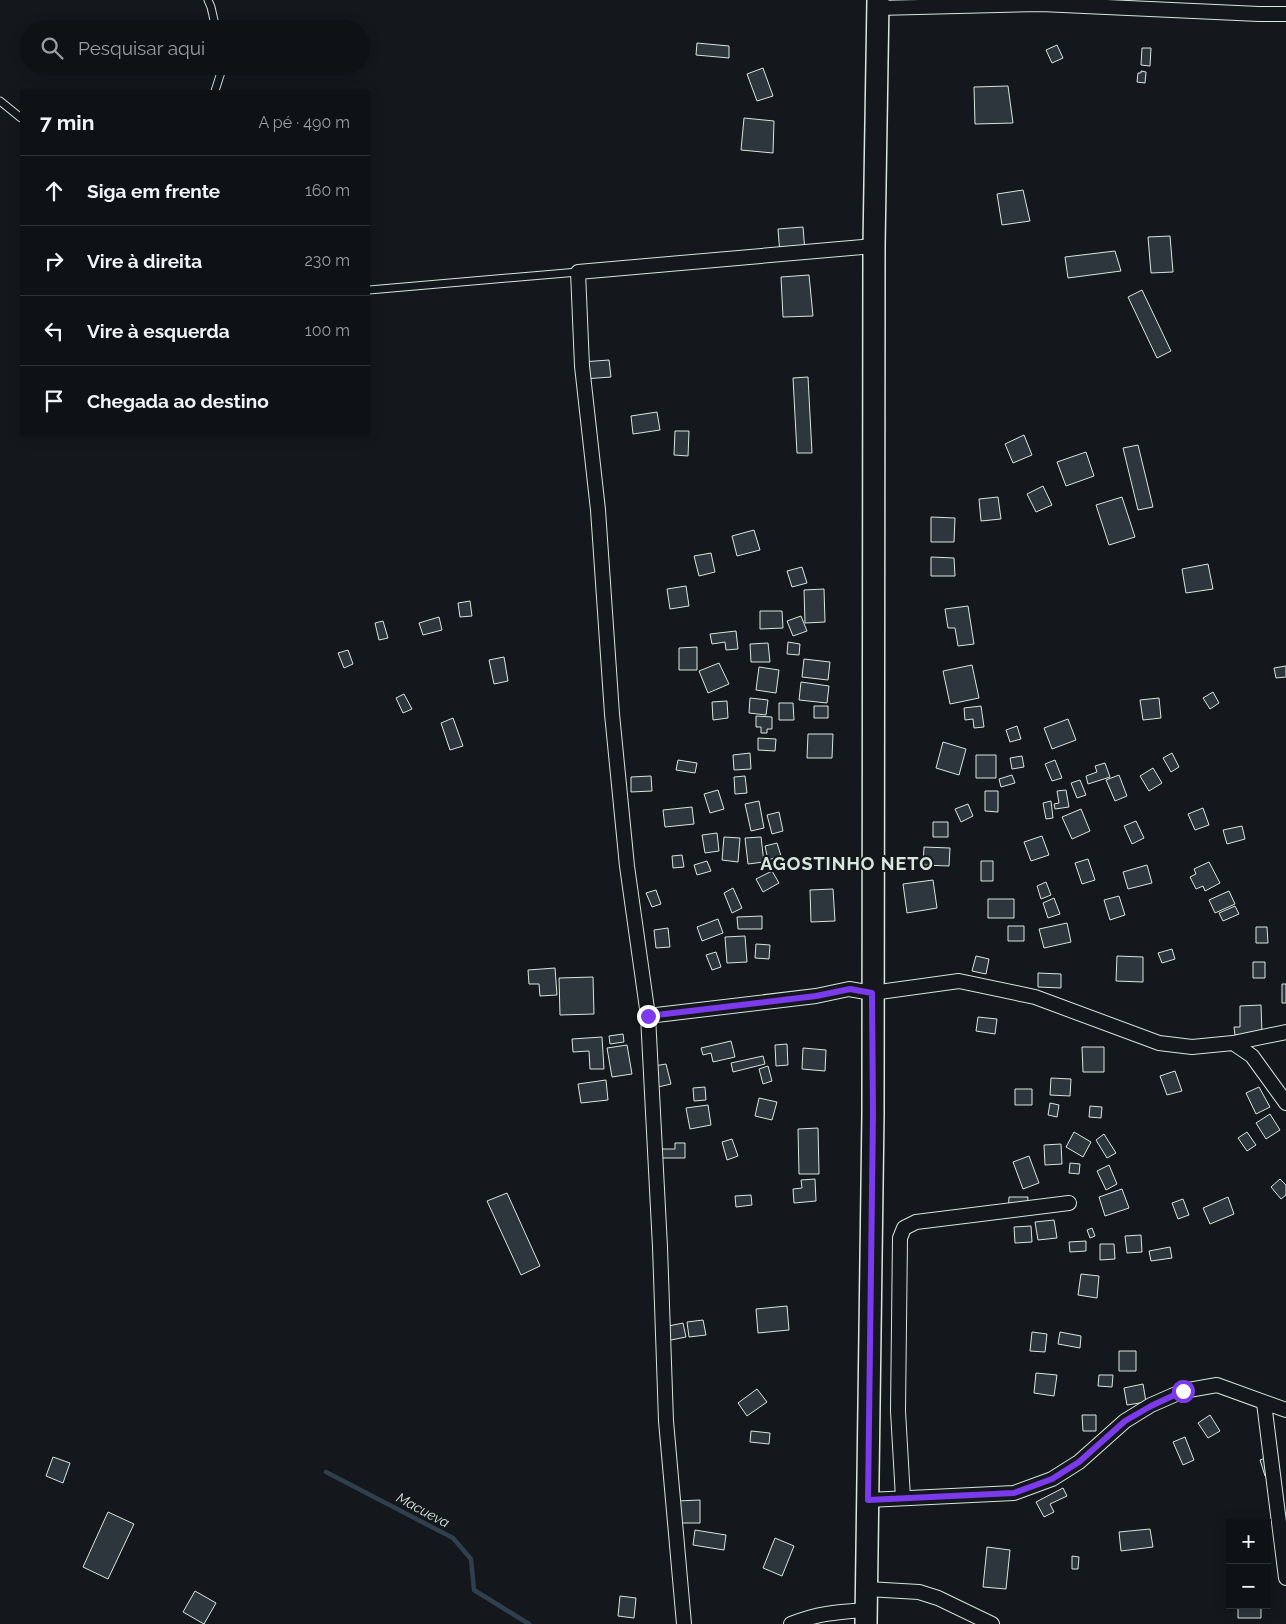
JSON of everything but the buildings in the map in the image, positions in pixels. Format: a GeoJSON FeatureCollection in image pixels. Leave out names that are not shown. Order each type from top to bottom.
{"type":"FeatureCollection","features":[{"type":"Feature","properties":{"kind":"main road"},"geometry":{"type":"LineString","coordinates":[[866,1617],[873,1113],[874,246],[878,4]]}},
{"type":"Feature","properties":{"kind":"street"},"geometry":{"type":"LineString","coordinates":[[878,4],[1041,4],[1286,14]]}},
{"type":"Feature","properties":{"kind":"street"},"geometry":{"type":"LineString","coordinates":[[684,1624],[666,1421],[660,1247],[648,1016],[627,866],[613,724],[598,510],[582,366],[578,272],[874,246]]}},
{"type":"Feature","properties":{"kind":"street"},"geometry":{"type":"LineString","coordinates":[[648,1016],[816,996],[850,989],[872,993],[959,981],[1035,997],[1159,1043],[1192,1047],[1234,1042],[1286,1032]]}},
{"type":"Feature","properties":{"kind":"street"},"geometry":{"type":"LineString","coordinates":[[1234,1042],[1252,1056],[1286,1103]]}},
{"type":"Feature","properties":{"kind":"street"},"geometry":{"type":"LineString","coordinates":[[903,1498],[898,1401],[900,1238],[904,1228],[916,1222],[1070,1203]]}},
{"type":"Feature","properties":{"kind":"street"},"geometry":{"type":"LineString","coordinates":[[868,1500],[1014,1493],[1052,1479],[1079,1462],[1125,1421],[1183,1391],[1217,1385],[1286,1410]]}},
{"type":"Feature","properties":{"kind":"street"},"geometry":{"type":"LineString","coordinates":[[1264,1403],[1286,1578]]}},
{"type":"Feature","properties":{"kind":"street"},"geometry":{"type":"LineString","coordinates":[[867,1589],[919,1592],[938,1598],[992,1624]]}},
{"type":"Feature","properties":{"kind":"street"},"geometry":{"type":"LineString","coordinates":[[792,1624],[811,1616],[837,1612],[866,1617]]}},
{"type":"Feature","properties":{"kind":"lane"},"geometry":{"type":"LineString","coordinates":[[208,0],[214,20]]}},
{"type":"Feature","properties":{"kind":"lane"},"geometry":{"type":"LineString","coordinates":[[215,90],[220,75]]}},
{"type":"Feature","properties":{"kind":"lane"},"geometry":{"type":"LineString","coordinates":[[0,101],[20,117]]}},
{"type":"Feature","properties":{"kind":"lane"},"geometry":{"type":"LineString","coordinates":[[370,290],[578,272]]}},
{"type":"Feature","properties":{"kind":"waterway","name":"Macueva"},"geometry":{"type":"LineString","coordinates":[[326,1472],[453,1538],[471,1559],[474,1590],[529,1624]]}},
{"type":"Feature","properties":{"kind":"district","name":"AGOSTINHO NETO"},"geometry":{"type":"Point","coordinates":[847,864]}},
{"type":"Feature","properties":{"kind":"route"},"geometry":{"type":"LineString","coordinates":[[648,1016],[816,996],[850,989],[872,993],[873,1113],[868,1500],[1014,1493],[1052,1479],[1079,1462],[1125,1421],[1183,1391]]}}]}
